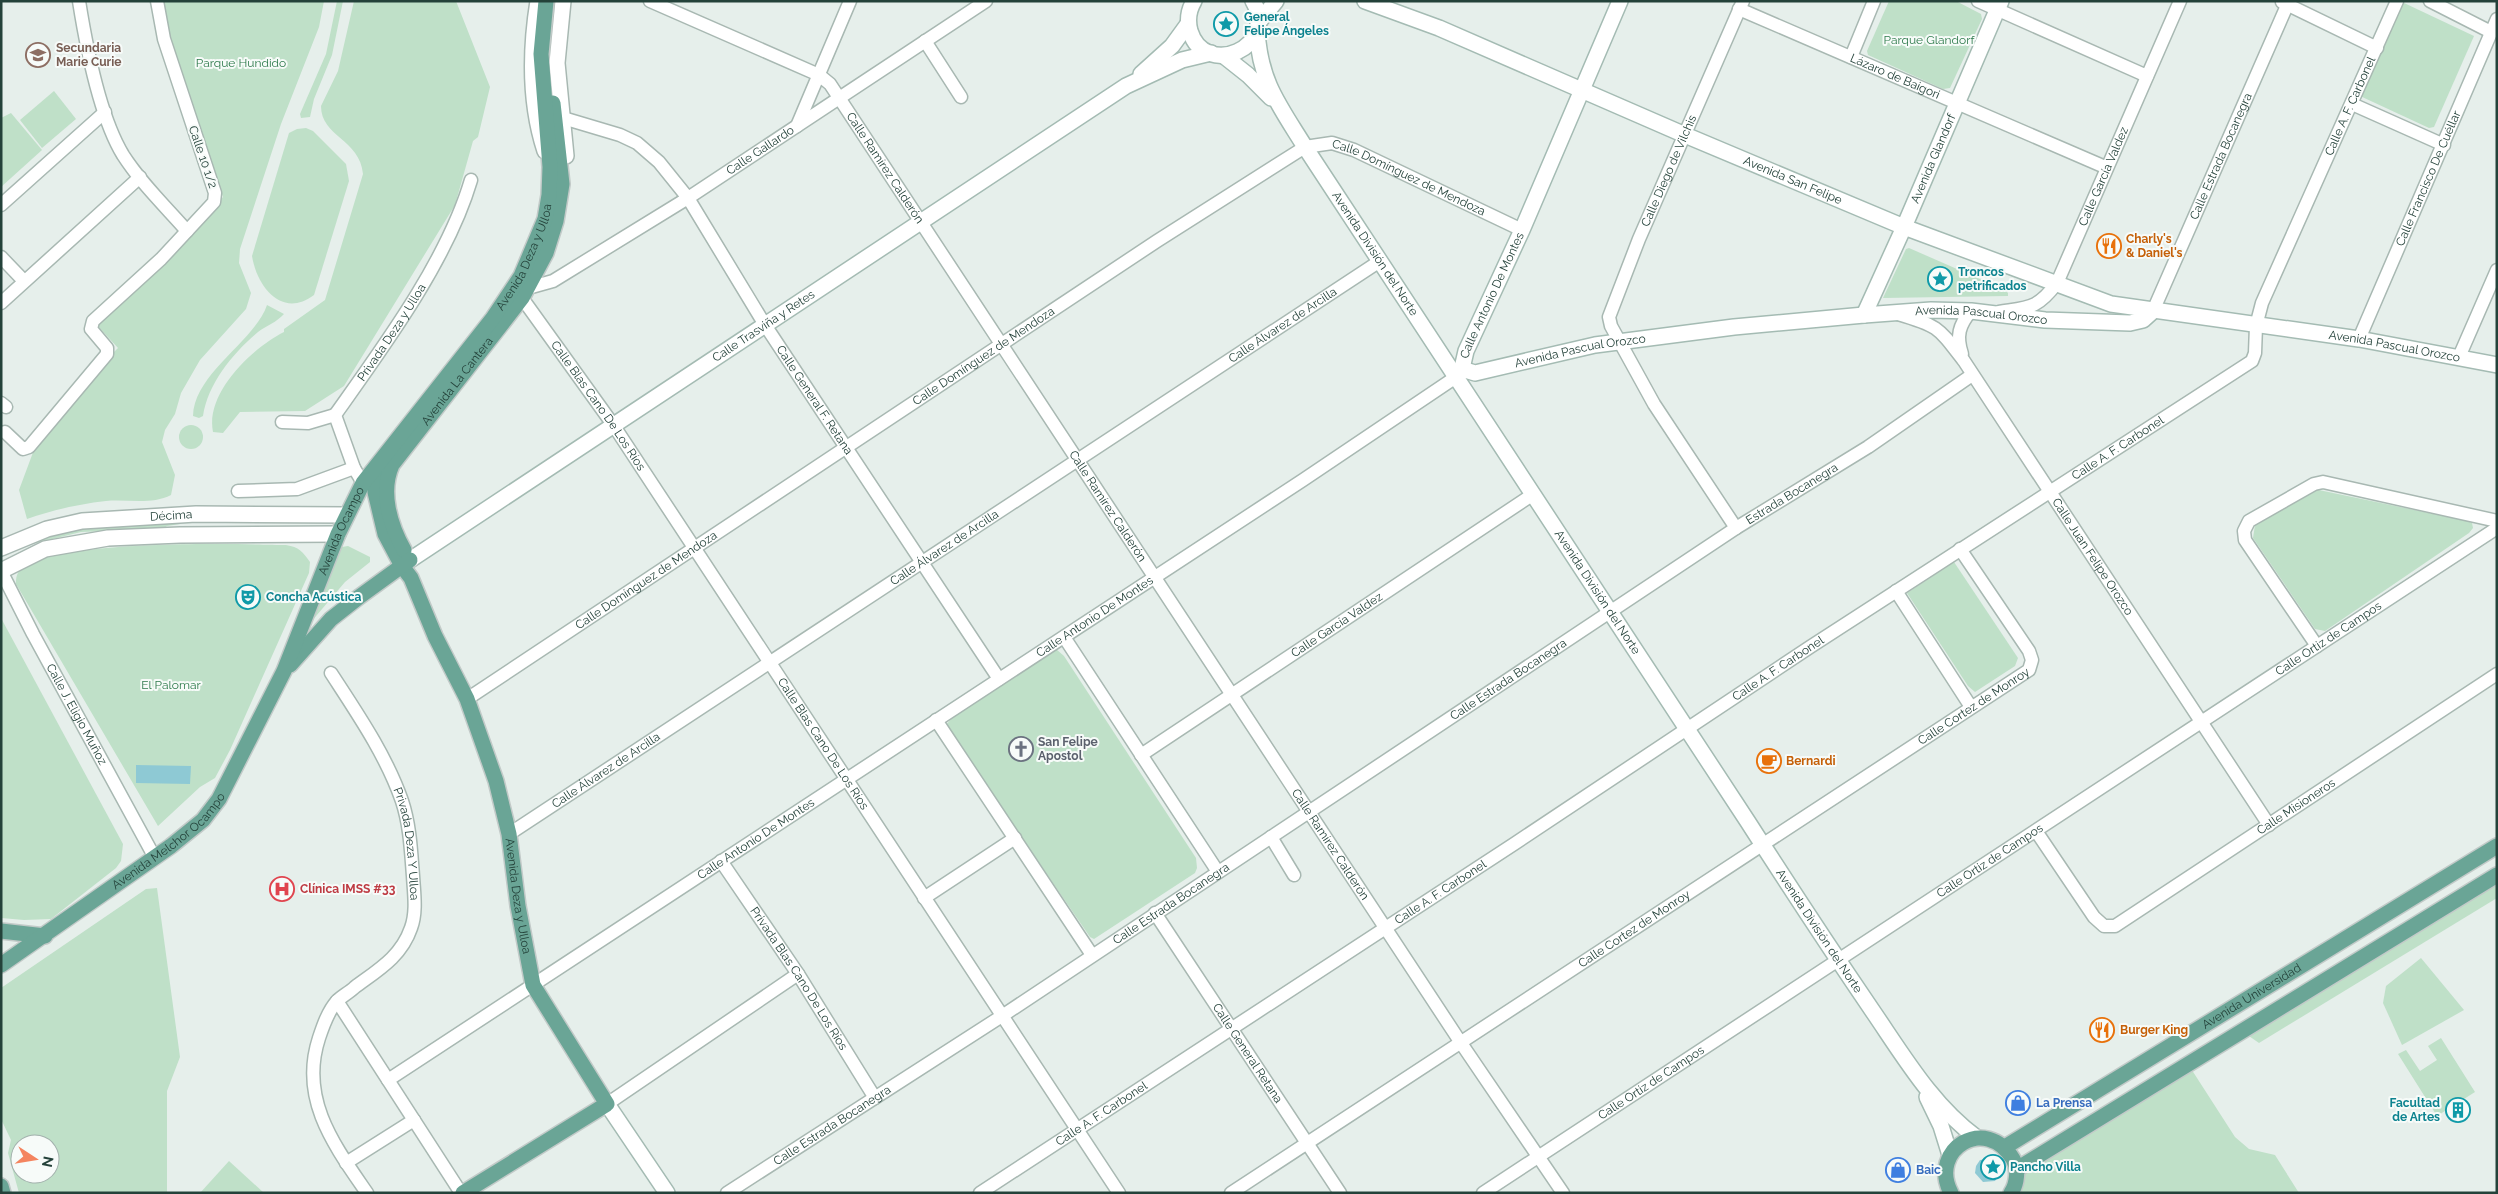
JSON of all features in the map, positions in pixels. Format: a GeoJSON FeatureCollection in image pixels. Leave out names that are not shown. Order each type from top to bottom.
{"type":"FeatureCollection","features":[{"type":"Feature","properties":{"kind":"main road","name":"Avenida Deza y Ulloa"},"geometry":{"type":"LineString","coordinates":[[538,1],[532,47],[532,74],[538,126],[550,167],[545,219],[521,276],[493,318],[396,438],[382,473],[374,480],[378,511],[388,541],[406,563],[435,636],[467,699],[490,764],[509,834],[518,906],[533,985],[607,1104],[667,1193]]}},
{"type":"Feature","properties":{"kind":"main road"},"geometry":{"type":"LineString","coordinates":[[546,1],[541,54],[550,167]]}},
{"type":"Feature","properties":{"kind":"main road"},"geometry":{"type":"LineString","coordinates":[[554,1],[550,36],[550,76],[562,184]]}},
{"type":"Feature","properties":{"kind":"main road","name":"Avenida Deza y Ulloa"},"geometry":{"type":"LineString","coordinates":[[525,293],[546,253],[556,221],[562,184],[566,172],[557,64],[563,1]]}},
{"type":"Feature","properties":{"kind":"main road"},"geometry":{"type":"LineString","coordinates":[[1188,24],[1194,1]]}},
{"type":"Feature","properties":{"kind":"main road"},"geometry":{"type":"LineString","coordinates":[[1258,27],[1276,1]]}},
{"type":"Feature","properties":{"kind":"main road","name":"Avenida San Felipe"},"geometry":{"type":"LineString","coordinates":[[1365,1],[1439,28],[1581,91],[1904,227],[2111,304],[2153,311]]}},
{"type":"Feature","properties":{"kind":"main road","name":"Avenida San Felipe"},"geometry":{"type":"LineString","coordinates":[[1388,1],[1439,28]]}},
{"type":"Feature","properties":{"kind":"main road","name":"Calle Antonio De Montes"},"geometry":{"type":"LineString","coordinates":[[1460,374],[1466,351],[1522,230],[1620,1]]}},
{"type":"Feature","properties":{"kind":"main road","name":"Avenida División del Norte"},"geometry":{"type":"LineString","coordinates":[[1254,2],[1263,72],[1281,109],[1305,147],[1380,261],[1460,374],[1532,495],[1611,610],[1838,961],[1916,1075],[1958,1123],[1977,1138]]}},
{"type":"Feature","properties":{"kind":"main road","name":"Avenida Glandorf"},"geometry":{"type":"LineString","coordinates":[[1864,315],[1958,104],[1999,5]]}},
{"type":"Feature","properties":{"kind":"main road","name":"Avenida División del Norte"},"geometry":{"type":"LineString","coordinates":[[1188,24],[1192,36],[1200,47],[1218,54],[1248,75],[1281,109]]}},
{"type":"Feature","properties":{"kind":"main road","name":"Calle Trasviña y Retes"},"geometry":{"type":"LineString","coordinates":[[406,563],[1126,86],[1172,46],[1188,24]]}},
{"type":"Feature","properties":{"kind":"main road","name":"Calle Trasviña y Retes"},"geometry":{"type":"LineString","coordinates":[[1126,86],[1182,60],[1244,48],[1252,41],[1258,27]]}},
{"type":"Feature","properties":{"kind":"main road","name":"Avenida La Cantera"},"geometry":{"type":"LineString","coordinates":[[382,473],[406,446],[525,293]]}},
{"type":"Feature","properties":{"kind":"main road","name":"Avenida Pascual Orozco"},"geometry":{"type":"LineString","coordinates":[[1460,374],[1475,373],[1620,342],[1734,327],[1894,312],[1971,311],[2045,320],[2130,323],[2143,320],[2153,311],[2359,339],[2497,365]]}},
{"type":"Feature","properties":{"kind":"main road","name":"Avenida Ocampo"},"geometry":{"type":"LineString","coordinates":[[284,671],[346,515],[363,483],[382,473]]}},
{"type":"Feature","properties":{"kind":"main road","name":"Décima"},"geometry":{"type":"LineString","coordinates":[[1,548],[47,528],[82,521],[196,514],[346,515]]}},
{"type":"Feature","properties":{"kind":"main road","name":"Décima"},"geometry":{"type":"LineString","coordinates":[[1,571],[45,549],[108,538],[180,535],[338,534]]}},
{"type":"Feature","properties":{"kind":"main road"},"geometry":{"type":"LineString","coordinates":[[284,671],[331,620],[406,563]]}},
{"type":"Feature","properties":{"kind":"main road","name":"Avenida Melchor Ocampo"},"geometry":{"type":"LineString","coordinates":[[1,965],[155,858],[203,820],[219,799],[284,671]]}},
{"type":"Feature","properties":{"kind":"main road","name":"Avenida Universidad"},"geometry":{"type":"LineString","coordinates":[[2005,1147],[2497,846]]}},
{"type":"Feature","properties":{"kind":"main road","name":"Avenida Universidad"},"geometry":{"type":"LineString","coordinates":[[2017,1169],[2497,875]]}},
{"type":"Feature","properties":{"kind":"main road"},"geometry":{"type":"LineString","coordinates":[[1,931],[45,936]]}},
{"type":"Feature","properties":{"kind":"main road","name":"Avenida División del Norte"},"geometry":{"type":"LineString","coordinates":[[1916,1075],[1941,1126],[1950,1156]]}},
{"type":"Feature","properties":{"kind":"main road"},"geometry":{"type":"LineString","coordinates":[[462,1193],[607,1104]]}},
{"type":"Feature","properties":{"kind":"main road"},"geometry":{"type":"LineString","coordinates":[[1946,1191],[1945,1176],[1950,1156],[1958,1146],[1977,1138],[1997,1141],[2005,1147],[2015,1162],[2017,1169],[2016,1179],[2011,1193]]}},
{"type":"Feature","properties":{"kind":"main road"},"geometry":{"type":"LineString","coordinates":[[1,1186],[3,1193]]}},
{"type":"Feature","properties":{"kind":"street"},"geometry":{"type":"LineString","coordinates":[[79,1],[105,112],[123,154],[140,177],[187,231]]}},
{"type":"Feature","properties":{"kind":"street","name":"Calle 10 1/2"},"geometry":{"type":"LineString","coordinates":[[5,432],[23,450],[26,450],[107,354],[106,348],[91,329],[91,326],[161,259],[214,202],[215,193],[164,40],[157,1]]}},
{"type":"Feature","properties":{"kind":"street","name":"Calle Ramírez Calderón"},"geometry":{"type":"LineString","coordinates":[[650,1],[819,74],[839,96],[920,223],[1461,1043],[1563,1193]]}},
{"type":"Feature","properties":{"kind":"street"},"geometry":{"type":"LineString","coordinates":[[797,126],[850,1]]}},
{"type":"Feature","properties":{"kind":"street","name":"Calle Gallardo"},"geometry":{"type":"LineString","coordinates":[[525,293],[552,281],[688,198],[839,96],[986,1]]}},
{"type":"Feature","properties":{"kind":"street"},"geometry":{"type":"LineString","coordinates":[[1851,57],[1874,1]]}},
{"type":"Feature","properties":{"kind":"street"},"geometry":{"type":"LineString","coordinates":[[1978,1],[1999,5],[2147,76]]}},
{"type":"Feature","properties":{"kind":"street","name":"Calle García Valdez"},"geometry":{"type":"LineString","coordinates":[[1992,313],[2034,305],[2046,297],[2056,283],[2180,1]]}},
{"type":"Feature","properties":{"kind":"street","name":"Calle A. F. Carbonel"},"geometry":{"type":"LineString","coordinates":[[980,1193],[2049,490],[2248,364],[2255,354],[2256,326],[2262,303],[2397,1]]}},
{"type":"Feature","properties":{"kind":"street"},"geometry":{"type":"LineString","coordinates":[[2430,1],[2490,32]]}},
{"type":"Feature","properties":{"kind":"street"},"geometry":{"type":"LineString","coordinates":[[2285,2],[2377,48]]}},
{"type":"Feature","properties":{"kind":"street","name":"Calle Estrada Bocanegra"},"geometry":{"type":"LineString","coordinates":[[2153,311],[2285,2]]}},
{"type":"Feature","properties":{"kind":"street","name":"Lázaro de Baigori"},"geometry":{"type":"LineString","coordinates":[[1741,5],[1851,57],[2106,167]]}},
{"type":"Feature","properties":{"kind":"street","name":"Calle Diego de Vilchis"},"geometry":{"type":"LineString","coordinates":[[1736,528],[1654,404],[1610,326],[1611,310],[1741,5]]}},
{"type":"Feature","properties":{"kind":"street","name":"Calle Francisco De Cuéllar"},"geometry":{"type":"LineString","coordinates":[[2359,339],[2497,19]]}},
{"type":"Feature","properties":{"kind":"street"},"geometry":{"type":"LineString","coordinates":[[925,41],[961,97]]}},
{"type":"Feature","properties":{"kind":"street"},"geometry":{"type":"LineString","coordinates":[[2352,104],[2444,145]]}},
{"type":"Feature","properties":{"kind":"street"},"geometry":{"type":"LineString","coordinates":[[1,205],[105,112]]}},
{"type":"Feature","properties":{"kind":"street","name":"Calle General F. Retana"},"geometry":{"type":"LineString","coordinates":[[563,118],[620,134],[637,143],[659,162],[688,198],[765,325],[999,679]]}},
{"type":"Feature","properties":{"kind":"street","name":"Calle Domínguez de Mendoza"},"geometry":{"type":"LineString","coordinates":[[467,699],[1001,345],[1305,147],[1332,143],[1354,150],[1522,230]]}},
{"type":"Feature","properties":{"kind":"street"},"geometry":{"type":"LineString","coordinates":[[1,303],[140,177]]}},
{"type":"Feature","properties":{"kind":"street","name":"Privada Deza y Ulloa"},"geometry":{"type":"LineString","coordinates":[[335,415],[383,347],[422,283],[456,221],[471,180]]}},
{"type":"Feature","properties":{"kind":"street"},"geometry":{"type":"LineString","coordinates":[[1,257],[24,281]]}},
{"type":"Feature","properties":{"kind":"street","name":"Calle Álvarez de Arcilla"},"geometry":{"type":"LineString","coordinates":[[509,834],[1380,261]]}},
{"type":"Feature","properties":{"kind":"street"},"geometry":{"type":"LineString","coordinates":[[2459,357],[2497,270]]}},
{"type":"Feature","properties":{"kind":"street","name":"Calle Blas Cano De Los Ríos"},"geometry":{"type":"LineString","coordinates":[[525,293],[1119,1193]]}},
{"type":"Feature","properties":{"kind":"street"},"geometry":{"type":"LineString","coordinates":[[1964,361],[1958,333],[1963,321],[1971,311]]}},
{"type":"Feature","properties":{"kind":"street","name":"Calle Juan Felipe Orozco"},"geometry":{"type":"LineString","coordinates":[[1894,312],[1934,325],[1942,332],[1964,361],[2269,825]]}},
{"type":"Feature","properties":{"kind":"street","name":"Calle Antonio De Montes"},"geometry":{"type":"LineString","coordinates":[[388,1080],[1064,637],[1460,374]]}},
{"type":"Feature","properties":{"kind":"street","name":"Estrada Bocanegra"},"geometry":{"type":"LineString","coordinates":[[1611,610],[1736,528],[1868,447],[1972,375]]}},
{"type":"Feature","properties":{"kind":"street"},"geometry":{"type":"LineString","coordinates":[[282,422],[308,423],[335,415],[354,468],[363,483]]}},
{"type":"Feature","properties":{"kind":"street"},"geometry":{"type":"LineString","coordinates":[[238,491],[297,489],[354,468]]}},
{"type":"Feature","properties":{"kind":"street"},"geometry":{"type":"LineString","coordinates":[[2317,646],[2245,540],[2244,530],[2249,521],[2314,484],[2323,482],[2497,521]]}},
{"type":"Feature","properties":{"kind":"street","name":"Calle García Valdez"},"geometry":{"type":"LineString","coordinates":[[1141,755],[1532,495]]}},
{"type":"Feature","properties":{"kind":"street","name":"Calle Ortiz de Campos"},"geometry":{"type":"LineString","coordinates":[[1483,1193],[2497,528]]}},
{"type":"Feature","properties":{"kind":"street","name":"Calle Cortez de Monroy"},"geometry":{"type":"LineString","coordinates":[[1231,1193],[2029,670],[2032,660],[2029,651],[1960,549]]}},
{"type":"Feature","properties":{"kind":"street","name":"Calle J. Eligio Muñoz"},"geometry":{"type":"LineString","coordinates":[[1,571],[33,634],[155,858]]}},
{"type":"Feature","properties":{"kind":"street"},"geometry":{"type":"LineString","coordinates":[[1896,591],[1971,708]]}},
{"type":"Feature","properties":{"kind":"street","name":"Calle Estrada Bocanegra"},"geometry":{"type":"LineString","coordinates":[[727,1193],[1002,1016],[1155,912],[1271,838],[1611,610]]}},
{"type":"Feature","properties":{"kind":"street"},"geometry":{"type":"LineString","coordinates":[[1064,637],[1218,872]]}},
{"type":"Feature","properties":{"kind":"street","name":"Privada Deza Y Ulloa"},"geometry":{"type":"LineString","coordinates":[[331,673],[371,734],[402,802],[410,835],[415,902],[412,927],[397,954],[338,1001],[325,1022],[318,1042],[312,1080],[316,1105],[323,1122],[346,1162],[367,1193]]}},
{"type":"Feature","properties":{"kind":"street","name":"Calle Misioneros"},"geometry":{"type":"LineString","coordinates":[[2036,831],[2094,917],[2104,926],[2116,926],[2497,674]]}},
{"type":"Feature","properties":{"kind":"street"},"geometry":{"type":"LineString","coordinates":[[936,720],[1092,954]]}},
{"type":"Feature","properties":{"kind":"street"},"geometry":{"type":"LineString","coordinates":[[924,898],[1015,838]]}},
{"type":"Feature","properties":{"kind":"street"},"geometry":{"type":"LineString","coordinates":[[1271,838],[1294,875]]}},
{"type":"Feature","properties":{"kind":"street","name":"Privada Blas Cano De Los Ríos"},"geometry":{"type":"LineString","coordinates":[[720,861],[798,974],[875,1098]]}},
{"type":"Feature","properties":{"kind":"street","name":"Calle General Retana"},"geometry":{"type":"LineString","coordinates":[[1155,912],[1340,1193]]}},
{"type":"Feature","properties":{"kind":"street"},"geometry":{"type":"LineString","coordinates":[[607,1104],[798,974]]}},
{"type":"Feature","properties":{"kind":"street"},"geometry":{"type":"LineString","coordinates":[[338,1001],[462,1193]]}},
{"type":"Feature","properties":{"kind":"street"},"geometry":{"type":"LineString","coordinates":[[346,1162],[414,1120]]}},
{"type":"Feature","properties":{"kind":"green space","name":"Parque Hundido"},"geometry":{"type":"Polygon","coordinates":[[[158,1],[324,1],[319,27],[281,124],[240,249],[239,263],[251,293],[246,309],[200,360],[181,393],[175,414],[165,430],[162,442],[175,475],[171,495],[148,501],[106,501],[86,504],[56,510],[27,519],[19,490],[38,439],[83,383],[118,348],[95,323],[223,197],[165,36],[158,1]]]}},
{"type":"Feature","properties":{"kind":"green space","name":"Parque Hundido"},"geometry":{"type":"Polygon","coordinates":[[[337,1],[343,1],[332,55],[314,99],[310,117],[301,118],[300,114],[326,54],[337,1]]]}},
{"type":"Feature","properties":{"kind":"green space"},"geometry":{"type":"Polygon","coordinates":[[[354,1],[456,1],[490,87],[478,137],[473,141],[455,205],[344,386],[305,411],[240,412],[223,433],[213,432],[212,417],[216,402],[233,373],[258,349],[284,332],[284,329],[325,300],[363,174],[355,153],[327,125],[321,106],[338,71],[354,1]]]}},
{"type":"Feature","properties":{"kind":"green space","name":"Parque Glandorf"},"geometry":{"type":"Polygon","coordinates":[[[1889,1],[1956,1],[1981,14],[1982,19],[1950,88],[1943,89],[1868,55],[1867,51],[1889,1]]]}},
{"type":"Feature","properties":{"kind":"green space"},"geometry":{"type":"Polygon","coordinates":[[[2402,2],[2474,36],[2434,127],[2429,128],[2360,96],[2402,2]]]}},
{"type":"Feature","properties":{"kind":"green space"},"geometry":{"type":"Polygon","coordinates":[[[54,91],[76,119],[42,148],[20,120],[54,91]]]}},
{"type":"Feature","properties":{"kind":"green space"},"geometry":{"type":"Polygon","coordinates":[[[11,113],[42,150],[1,187],[1,118],[11,113]]]}},
{"type":"Feature","properties":{"kind":"green space"},"geometry":{"type":"Polygon","coordinates":[[[306,128],[313,131],[346,164],[349,181],[314,295],[302,301],[292,303],[282,301],[273,296],[265,288],[259,279],[252,256],[289,133],[297,129],[306,128]]]}},
{"type":"Feature","properties":{"kind":"green space"},"geometry":{"type":"Polygon","coordinates":[[[1909,248],[2005,290],[2008,296],[1883,298],[1906,249],[1909,248]]]}},
{"type":"Feature","properties":{"kind":"green space"},"geometry":{"type":"Polygon","coordinates":[[[267,305],[284,314],[258,332],[231,359],[210,392],[203,416],[199,418],[193,416],[196,400],[203,386],[214,371],[251,331],[267,305]]]}},
{"type":"Feature","properties":{"kind":"green space"},"geometry":{"type":"Polygon","coordinates":[[[191,425],[199,429],[203,437],[199,445],[191,449],[183,445],[179,437],[183,429],[191,425]]]}},
{"type":"Feature","properties":{"kind":"green space"},"geometry":{"type":"Polygon","coordinates":[[[2314,489],[2467,521],[2472,523],[2473,528],[2469,533],[2325,631],[2315,629],[2253,538],[2255,525],[2314,489]]]}},
{"type":"Feature","properties":{"kind":"green space"},"geometry":{"type":"Polygon","coordinates":[[[112,523],[180,524],[167,526],[163,529],[81,532],[32,544],[1,557],[3,554],[56,532],[112,523]]]}},
{"type":"Feature","properties":{"kind":"green space","name":"El Palomar"},"geometry":{"type":"Polygon","coordinates":[[[189,544],[286,545],[300,550],[305,555],[310,562],[309,573],[230,750],[215,778],[200,787],[158,826],[16,584],[18,574],[20,570],[38,560],[68,553],[105,548],[189,544]]]}},
{"type":"Feature","properties":{"kind":"green space"},"geometry":{"type":"Polygon","coordinates":[[[348,546],[370,557],[370,562],[345,582],[311,622],[339,551],[342,547],[348,546]]]}},
{"type":"Feature","properties":{"kind":"green space"},"geometry":{"type":"Polygon","coordinates":[[[1954,562],[2018,658],[2015,666],[1975,692],[1968,686],[1907,593],[1954,562]]]}},
{"type":"Feature","properties":{"kind":"green space"},"geometry":{"type":"Polygon","coordinates":[[[1,618],[123,844],[121,861],[116,868],[51,919],[24,920],[1,918],[1,618]]]}},
{"type":"Feature","properties":{"kind":"green space"},"geometry":{"type":"Polygon","coordinates":[[[1056,649],[1064,656],[1196,858],[1197,868],[1195,873],[1094,939],[1090,937],[945,726],[952,718],[1056,649]]]}},
{"type":"Feature","properties":{"kind":"green space"},"geometry":{"type":"Polygon","coordinates":[[[2497,880],[2497,898],[2259,1043],[2246,1034],[2497,880]]]}},
{"type":"Feature","properties":{"kind":"green space"},"geometry":{"type":"Polygon","coordinates":[[[157,888],[180,1057],[167,1091],[167,1193],[19,1193],[17,1184],[60,1184],[60,1134],[10,1134],[10,1138],[1,1119],[1,988],[146,889],[157,888]]]}},
{"type":"Feature","properties":{"kind":"green space"},"geometry":{"type":"Polygon","coordinates":[[[2421,958],[2464,1010],[2402,1045],[2383,1003],[2386,986],[2421,958]]]}},
{"type":"Feature","properties":{"kind":"green space"},"geometry":{"type":"Polygon","coordinates":[[[2441,1038],[2475,1092],[2437,1116],[2398,1054],[2406,1050],[2420,1071],[2437,1060],[2428,1046],[2441,1038]]]}},
{"type":"Feature","properties":{"kind":"green space"},"geometry":{"type":"Polygon","coordinates":[[[2188,1064],[2235,1137],[2249,1149],[2275,1155],[2299,1193],[2011,1193],[2017,1169],[2188,1064]]]}},
{"type":"Feature","properties":{"kind":"green space"},"geometry":{"type":"Polygon","coordinates":[[[10,1144],[10,1160],[8,1153],[10,1144]]]}},
{"type":"Feature","properties":{"kind":"green space"},"geometry":{"type":"Polygon","coordinates":[[[229,1161],[264,1193],[200,1193],[229,1161]]]}},
{"type":"Feature","properties":{"kind":"water"},"geometry":{"type":"Polygon","coordinates":[[[136,765],[191,766],[190,784],[136,783],[136,765]]]}},
{"type":"Feature","properties":{"kind":"water"},"geometry":{"type":"Polygon","coordinates":[[[1989,1159],[1998,1176],[1995,1181],[1983,1182],[1975,1173],[1976,1166],[1980,1160],[1989,1159]]]}},
{"type":"Feature","properties":{"kind":"place","name":"General Felipe Ángeles"},"geometry":{"type":"Point","coordinates":[1226,24]}},
{"type":"Feature","properties":{"kind":"place","name":"Secundaria Marie Curie"},"geometry":{"type":"Point","coordinates":[38,55]}},
{"type":"Feature","properties":{"kind":"place","name":"Charly's & Daniel's"},"geometry":{"type":"Point","coordinates":[2109,246]}},
{"type":"Feature","properties":{"kind":"place","name":"Troncos petrificados"},"geometry":{"type":"Point","coordinates":[1940,279]}},
{"type":"Feature","properties":{"kind":"place","name":"Concha Acústica"},"geometry":{"type":"Point","coordinates":[248,597]}},
{"type":"Feature","properties":{"kind":"place","name":"San Felipe Apostol"},"geometry":{"type":"Point","coordinates":[1021,749]}},
{"type":"Feature","properties":{"kind":"place","name":"Bernardi"},"geometry":{"type":"Point","coordinates":[1769,761]}},
{"type":"Feature","properties":{"kind":"place","name":"Clínica IMSS #33"},"geometry":{"type":"Point","coordinates":[282,889]}},
{"type":"Feature","properties":{"kind":"place","name":"Burger King"},"geometry":{"type":"Point","coordinates":[2102,1030]}},
{"type":"Feature","properties":{"kind":"place","name":"La Prensa"},"geometry":{"type":"Point","coordinates":[2018,1103]}},
{"type":"Feature","properties":{"kind":"place","name":"Facultad de Artes"},"geometry":{"type":"Point","coordinates":[2458,1110]}},
{"type":"Feature","properties":{"kind":"place","name":"Pancho Villa"},"geometry":{"type":"Point","coordinates":[1993,1167]}},
{"type":"Feature","properties":{"kind":"place","name":"Baic"},"geometry":{"type":"Point","coordinates":[1898,1170]}}]}
